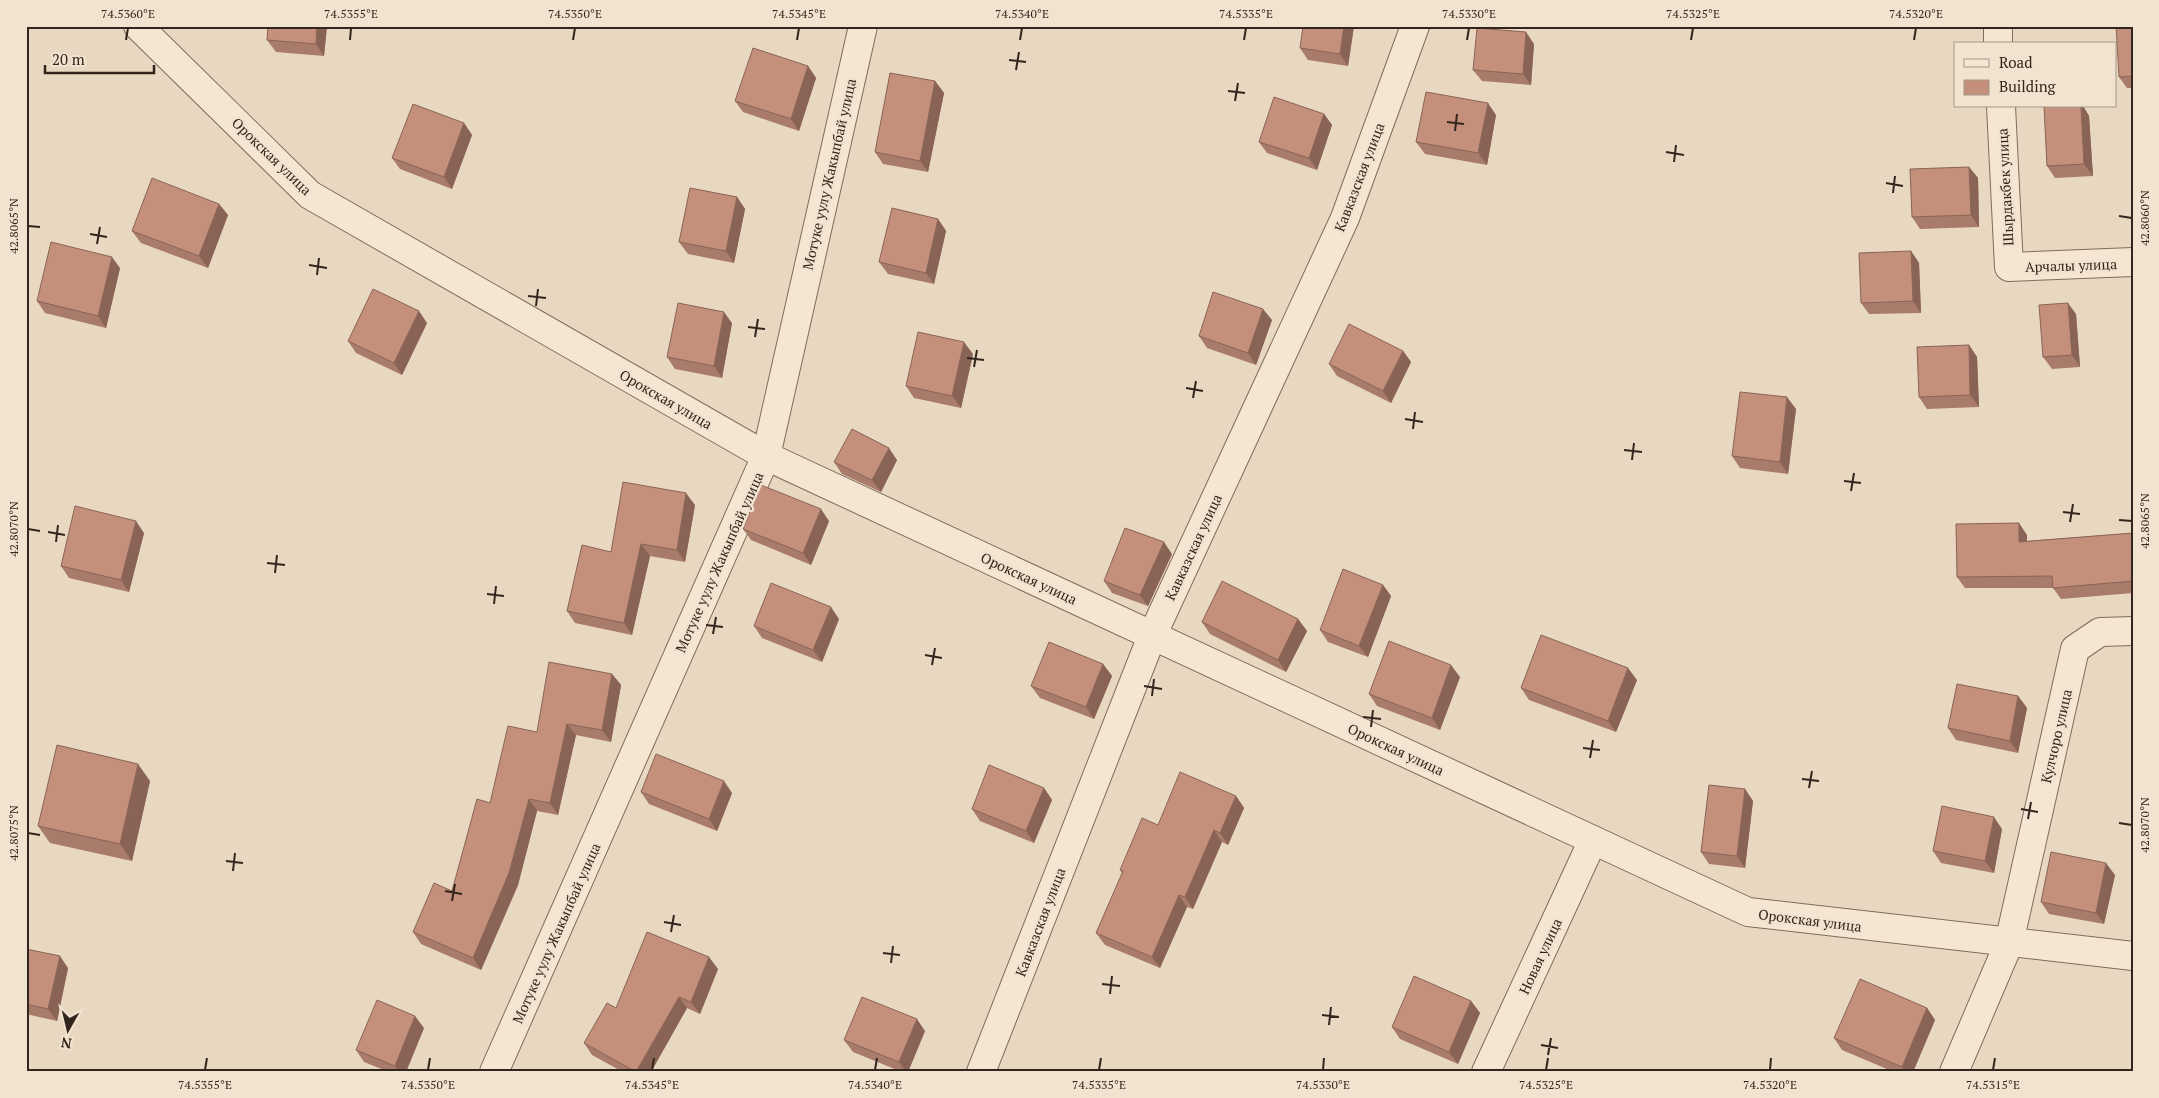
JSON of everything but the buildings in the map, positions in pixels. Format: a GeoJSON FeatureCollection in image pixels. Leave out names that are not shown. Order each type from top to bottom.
{"type":"FeatureCollection","features":[{"type":"Feature","properties":{"kind":"street","name":"Орокская улица"},"geometry":{"type":"LineString","coordinates":[[138,26],[310,195],[766,456],[1152,636],[1748,912],[2133,956]]}},
{"type":"Feature","properties":{"kind":"street","name":"Мотуке уулу Жакыпбай улица"},"geometry":{"type":"LineString","coordinates":[[494,1072],[766,456],[863,26]]}},
{"type":"Feature","properties":{"kind":"street","name":"Кавказская улица"},"geometry":{"type":"LineString","coordinates":[[981,1072],[1152,636],[1345,218],[1415,26]]}},
{"type":"Feature","properties":{"kind":"street"},"geometry":{"type":"LineString","coordinates":[[1998,26],[1998,42]]}},
{"type":"Feature","properties":{"kind":"street","name":"Шырдакбек улица"},"geometry":{"type":"LineString","coordinates":[[2001,108],[2009,267]]}},
{"type":"Feature","properties":{"kind":"street","name":"Арчалы улица"},"geometry":{"type":"LineString","coordinates":[[2009,267],[2133,262]]}},
{"type":"Feature","properties":{"kind":"street","name":"Кулчоро улица"},"geometry":{"type":"LineString","coordinates":[[2009,943],[2075,649],[2100,632],[2133,631]]}},
{"type":"Feature","properties":{"kind":"street","name":"Новая улица"},"geometry":{"type":"LineString","coordinates":[[1486,1072],[1593,840]]}},
{"type":"Feature","properties":{"kind":"street"},"geometry":{"type":"LineString","coordinates":[[1954,1072],[2009,943]]}}]}
